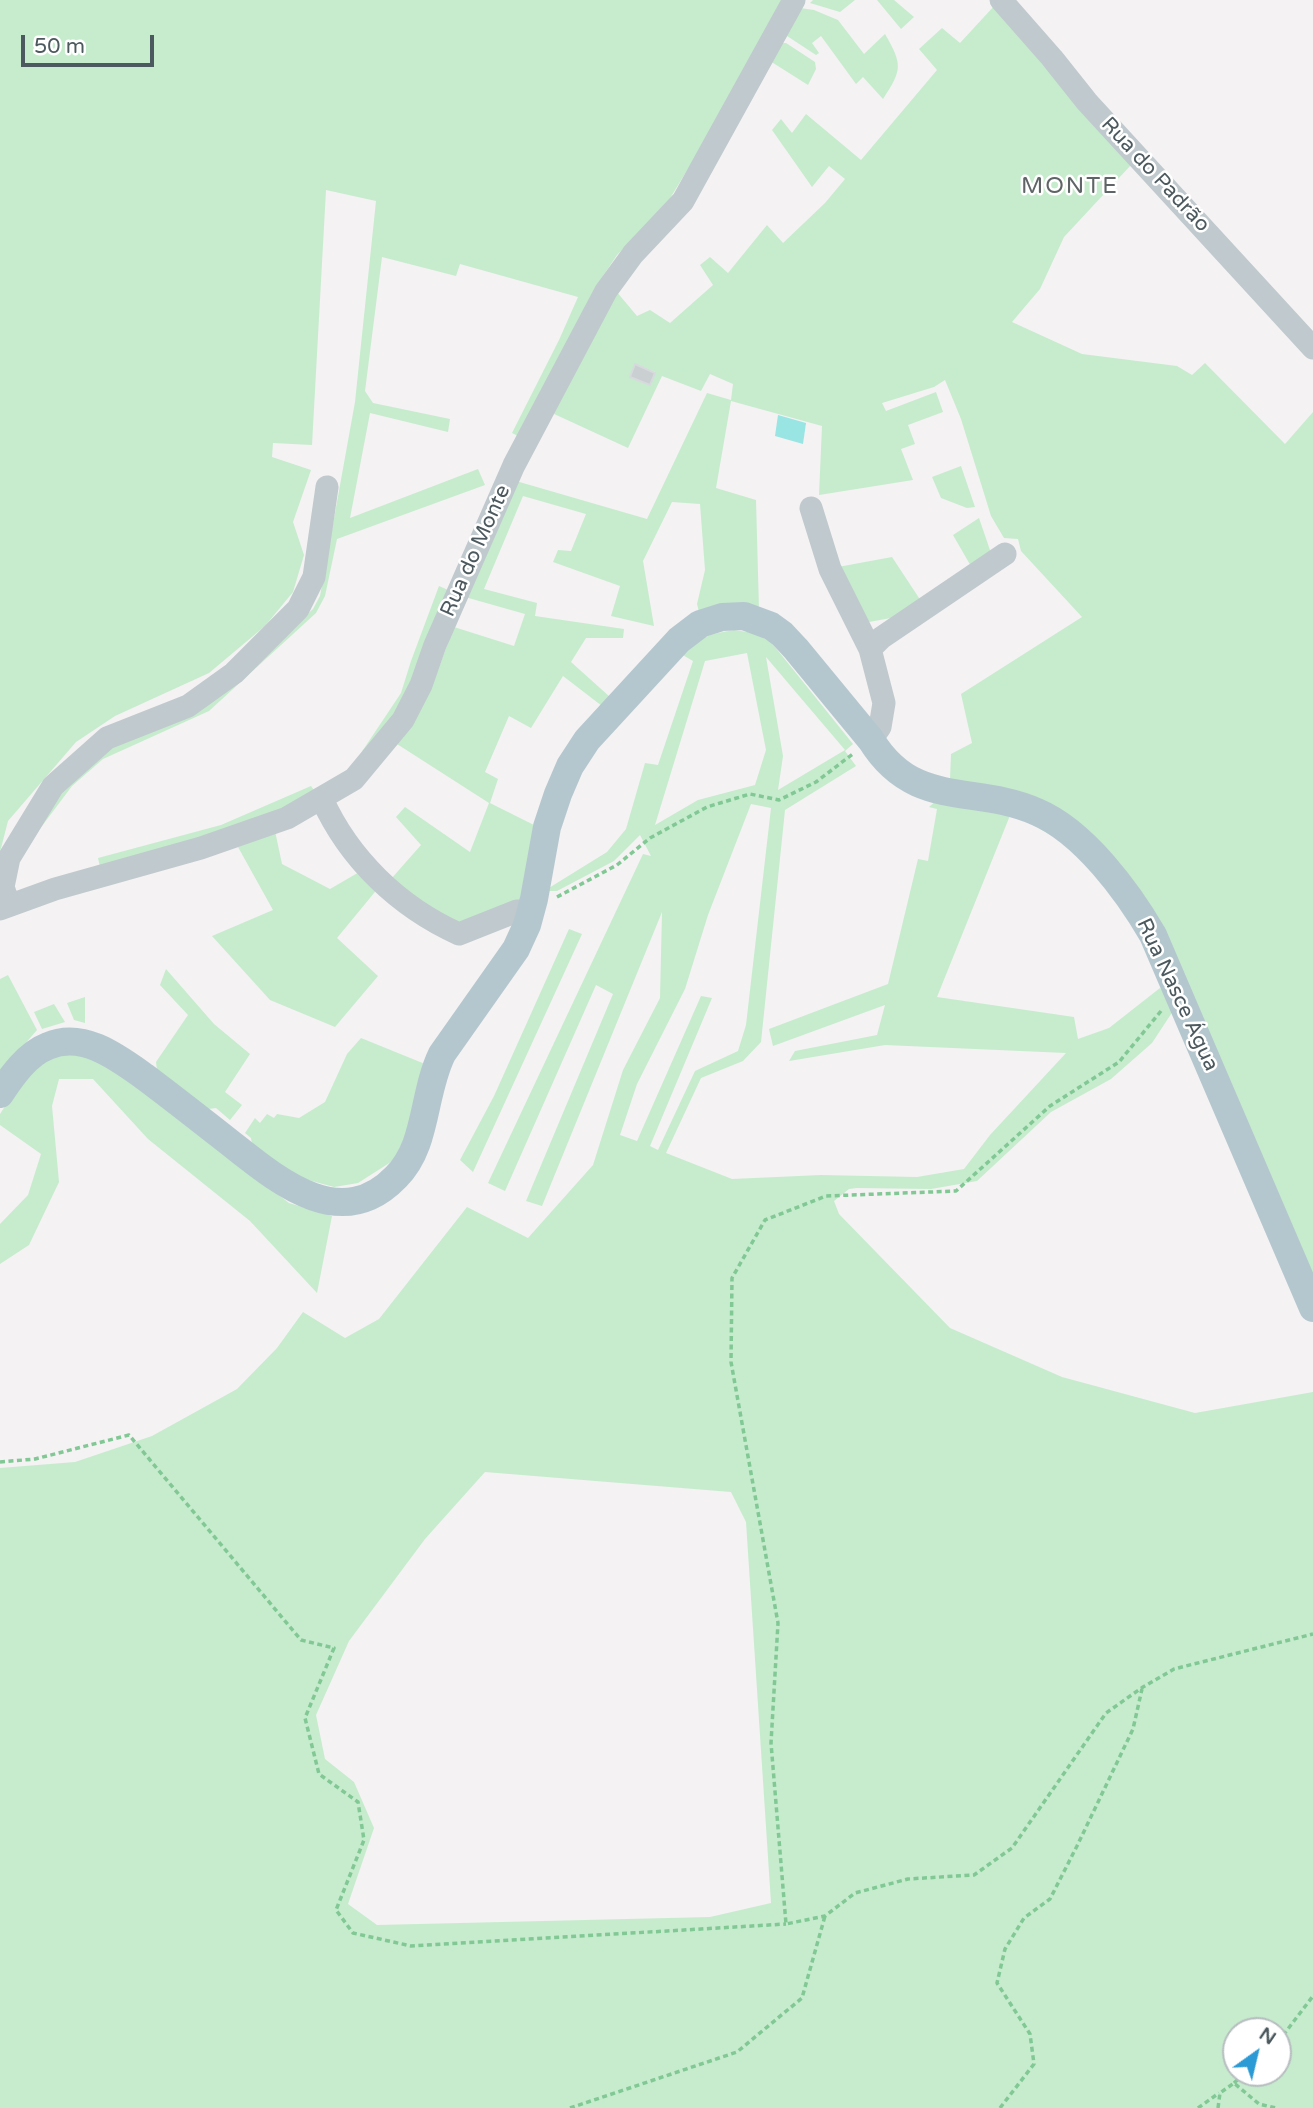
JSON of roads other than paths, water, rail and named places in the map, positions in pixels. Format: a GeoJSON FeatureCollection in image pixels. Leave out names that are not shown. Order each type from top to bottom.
{"type":"FeatureCollection","features":[{"type":"Feature","properties":{"kind":"main road","name":"Rua Nasce Água"},"geometry":{"type":"LineString","coordinates":[[0,1094],[23,1064],[41,1049],[61,1042],[86,1044],[119,1058],[291,1188],[305,1195],[338,1203],[363,1198],[386,1187],[407,1165],[420,1135],[428,1091],[438,1064],[463,1022],[516,949],[531,911],[550,818],[570,766],[587,740],[679,640],[701,624],[722,617],[744,616],[782,634],[871,740],[881,757],[904,776],[915,783],[949,793],[1023,807],[1054,821],[1068,831],[1102,864],[1135,906],[1153,935],[1313,1308]]}},
{"type":"Feature","properties":{"kind":"street","name":"Rua do Monte"},"geometry":{"type":"LineString","coordinates":[[5,907],[55,889],[201,848],[287,818],[354,779],[403,720],[421,685],[435,645],[514,465],[606,291],[633,254],[682,201],[794,0]]}},
{"type":"Feature","properties":{"kind":"street","name":"Rua do Padrão"},"geometry":{"type":"LineString","coordinates":[[1001,0],[1087,102],[1313,348]]}},
{"type":"Feature","properties":{"kind":"street"},"geometry":{"type":"LineString","coordinates":[[5,907],[3,887],[9,858],[53,786],[107,738],[188,706],[225,680],[298,609],[314,577],[327,487]]}},
{"type":"Feature","properties":{"kind":"street"},"geometry":{"type":"LineString","coordinates":[[811,508],[830,569],[870,649],[884,703],[880,727],[871,740]]}},
{"type":"Feature","properties":{"kind":"street"},"geometry":{"type":"LineString","coordinates":[[870,649],[881,638],[1005,554]]}},
{"type":"Feature","properties":{"kind":"street"},"geometry":{"type":"LineString","coordinates":[[322,799],[332,821],[359,861],[386,887],[431,922],[459,934],[517,911],[531,911]]}},
{"type":"Feature","properties":{"kind":"water"},"geometry":{"type":"Polygon","coordinates":[[[778,415],[806,423],[803,444],[775,436],[778,415]]]}},
{"type":"Feature","properties":{"kind":"district","name":"MONTE"},"geometry":{"type":"Point","coordinates":[1070,187]}}]}
